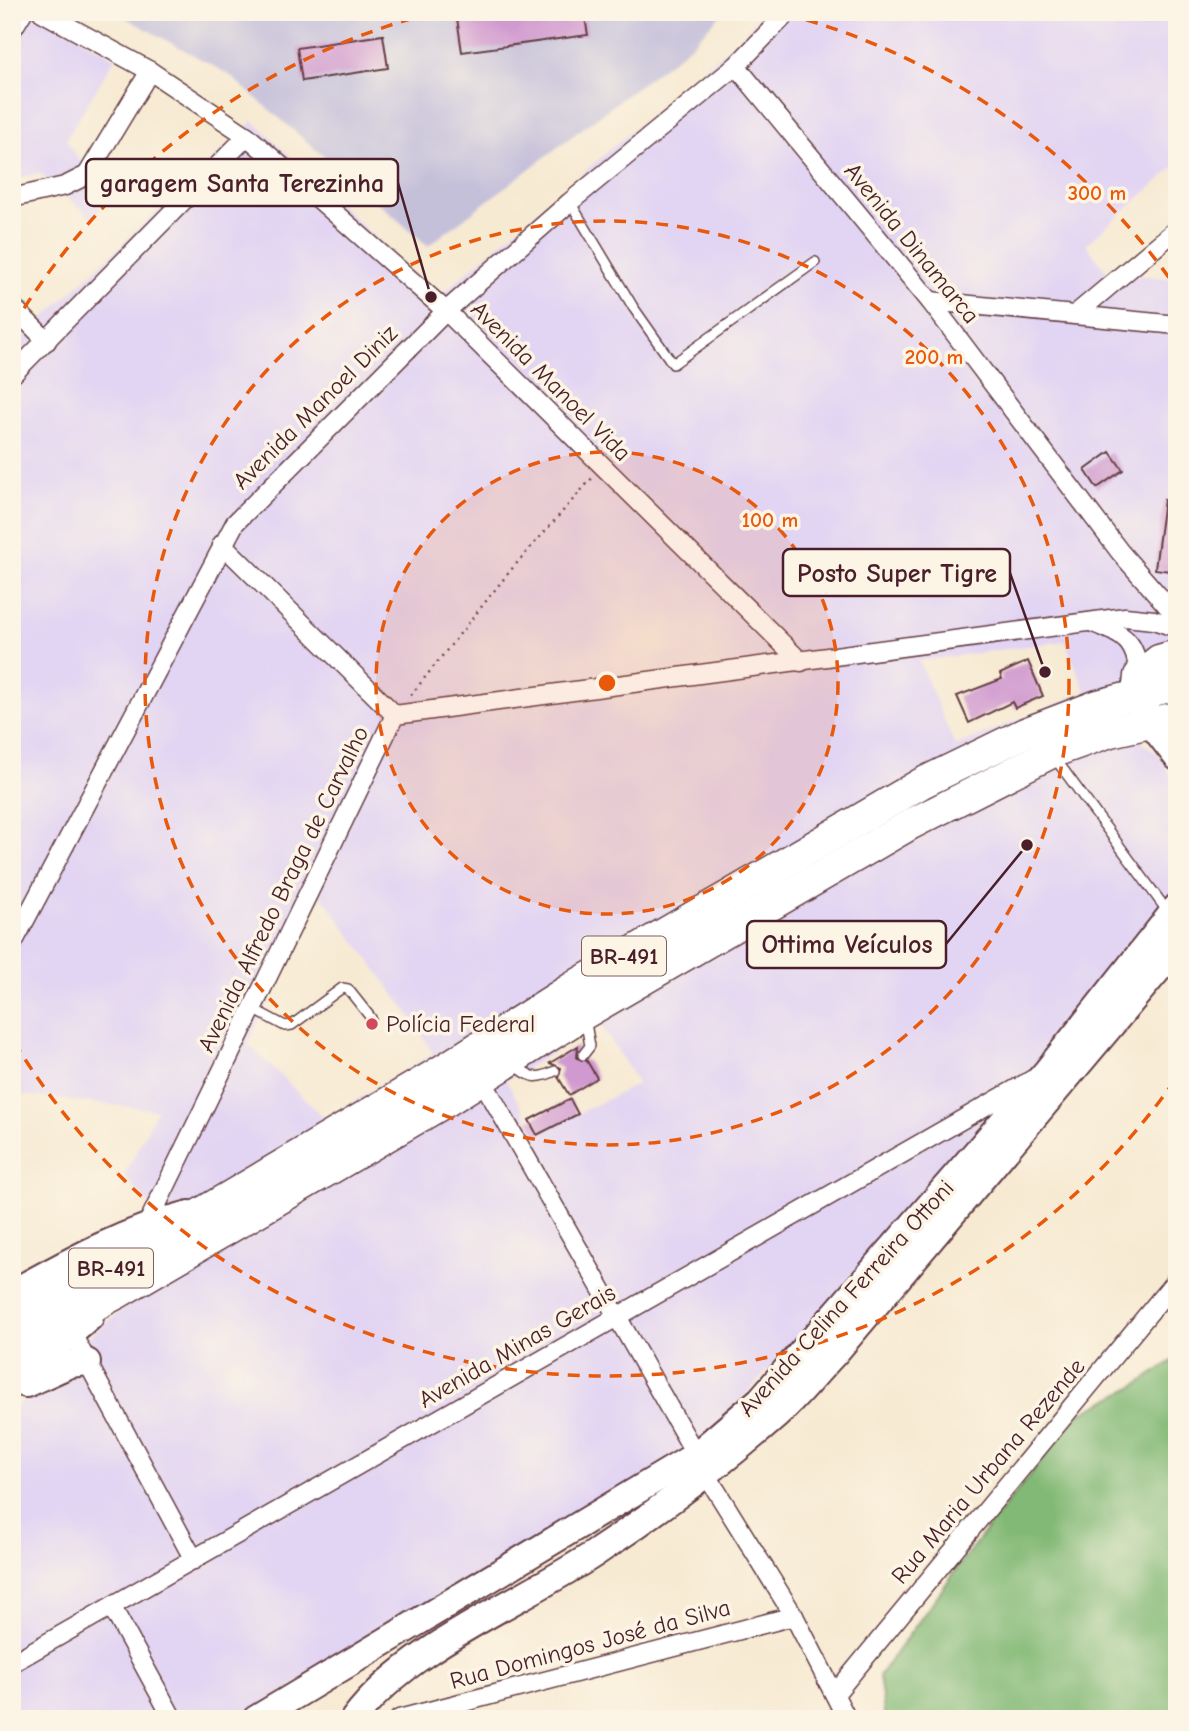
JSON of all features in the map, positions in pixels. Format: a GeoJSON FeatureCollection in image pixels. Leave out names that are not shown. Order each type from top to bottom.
{"type":"FeatureCollection","features":[{"type":"Feature","properties":{"kind":"highway"},"geometry":{"type":"LineString","coordinates":[[1163,719],[1138,685],[1159,660],[1177,655]]}},
{"type":"Feature","properties":{"kind":"highway","name":"BR-491"},"geometry":{"type":"LineString","coordinates":[[12,1325],[436,1074],[650,941],[922,783],[1025,733],[1098,705],[1138,685],[1177,685]]}},
{"type":"Feature","properties":{"kind":"highway","name":"BR-491"},"geometry":{"type":"LineString","coordinates":[[12,1350],[118,1293],[482,1080],[584,1014],[911,824],[1051,753],[1163,719]]}},
{"type":"Feature","properties":{"kind":"main road"},"geometry":{"type":"LineString","coordinates":[[1163,719],[1177,757]]}},
{"type":"Feature","properties":{"kind":"main road","name":"Avenida Celina Ferreira Ottoni"},"geometry":{"type":"LineString","coordinates":[[354,1719],[382,1686],[421,1658],[593,1554],[701,1464],[761,1400],[1047,1071],[1174,912]]}},
{"type":"Feature","properties":{"kind":"main road","name":"Avenida Celina Ferreira Ottoni"},"geometry":{"type":"LineString","coordinates":[[259,1717],[701,1464],[778,1414],[834,1354],[1177,947]]}},
{"type":"Feature","properties":{"kind":"main road"},"geometry":{"type":"LineString","coordinates":[[12,1293],[88,1251],[147,1225],[208,1209]]}},
{"type":"Feature","properties":{"kind":"main road"},"geometry":{"type":"LineString","coordinates":[[12,1384],[118,1293]]}},
{"type":"Feature","properties":{"kind":"main road"},"geometry":{"type":"LineString","coordinates":[[12,1391],[62,1367],[87,1362]]}},
{"type":"Feature","properties":{"kind":"main road","name":"Avenida Celina Ferreira Ottoni"},"geometry":{"type":"LineString","coordinates":[[259,1717],[282,1714],[294,1719]]}},
{"type":"Feature","properties":{"kind":"street"},"geometry":{"type":"LineString","coordinates":[[12,30],[23,12]]}},
{"type":"Feature","properties":{"kind":"street","name":"Avenida Manoel Vida"},"geometry":{"type":"LineString","coordinates":[[42,12],[150,71],[247,136],[446,311],[802,662]]}},
{"type":"Feature","properties":{"kind":"street","name":"Avenida Manoel Diniz"},"geometry":{"type":"LineString","coordinates":[[12,944],[222,544],[250,506],[446,311],[570,202],[736,66],[788,12]]}},
{"type":"Feature","properties":{"kind":"street","name":"Avenida Dinamarca"},"geometry":{"type":"LineString","coordinates":[[736,66],[930,301],[1120,552],[1177,617]]}},
{"type":"Feature","properties":{"kind":"street"},"geometry":{"type":"LineString","coordinates":[[12,198],[65,186],[87,175],[150,71]]}},
{"type":"Feature","properties":{"kind":"street"},"geometry":{"type":"LineString","coordinates":[[12,375],[247,136]]}},
{"type":"Feature","properties":{"kind":"street"},"geometry":{"type":"LineString","coordinates":[[1077,313],[1177,229]]}},
{"type":"Feature","properties":{"kind":"street"},"geometry":{"type":"LineString","coordinates":[[930,301],[1077,313],[1177,325]]}},
{"type":"Feature","properties":{"kind":"street"},"geometry":{"type":"LineString","coordinates":[[12,306],[47,341]]}},
{"type":"Feature","properties":{"kind":"street"},"geometry":{"type":"LineString","coordinates":[[222,544],[395,715]]}},
{"type":"Feature","properties":{"kind":"street","name":"Avenida Alfredo Braga de Carvalho"},"geometry":{"type":"LineString","coordinates":[[147,1225],[395,715],[1091,622],[1140,618],[1177,628]]}},
{"type":"Feature","properties":{"kind":"street"},"geometry":{"type":"LineString","coordinates":[[1091,622],[1127,639],[1138,658],[1138,685]]}},
{"type":"Feature","properties":{"kind":"street","name":"Avenida Minas Gerais"},"geometry":{"type":"LineString","coordinates":[[12,1663],[1047,1071]]}},
{"type":"Feature","properties":{"kind":"street"},"geometry":{"type":"LineString","coordinates":[[482,1080],[701,1464],[794,1616],[847,1719]]}},
{"type":"Feature","properties":{"kind":"street","name":"Rua Maria Urbana Rezende"},"geometry":{"type":"LineString","coordinates":[[835,1693],[1177,1279]]}},
{"type":"Feature","properties":{"kind":"street"},"geometry":{"type":"LineString","coordinates":[[71,1332],[194,1560]]}},
{"type":"Feature","properties":{"kind":"street"},"geometry":{"type":"LineString","coordinates":[[112,1607],[173,1719]]}},
{"type":"Feature","properties":{"kind":"street","name":"Rua Domingos José da Silva"},"geometry":{"type":"LineString","coordinates":[[400,1719],[794,1616]]}},
{"type":"Feature","properties":{"kind":"lane"},"geometry":{"type":"LineString","coordinates":[[570,202],[633,307],[673,364],[815,262]]}},
{"type":"Feature","properties":{"kind":"lane"},"geometry":{"type":"LineString","coordinates":[[1051,753],[1174,912]]}},
{"type":"Feature","properties":{"kind":"lane"},"geometry":{"type":"LineString","coordinates":[[253,1009],[285,1026],[292,1025],[342,988],[348,989],[370,1018]]}},
{"type":"Feature","properties":{"kind":"lane"},"geometry":{"type":"LineString","coordinates":[[583,1055],[590,1046],[584,1014]]}},
{"type":"Feature","properties":{"kind":"lane"},"geometry":{"type":"LineString","coordinates":[[510,1061],[531,1078],[541,1078],[555,1071]]}},
{"type":"Feature","properties":{"kind":"path"},"geometry":{"type":"LineString","coordinates":[[395,715],[510,571],[603,467]]}},
{"type":"Feature","properties":{"kind":"shaded area"},"geometry":{"type":"Polygon","coordinates":[[[12,12],[36,12],[115,58],[66,139],[79,160],[109,194],[93,219],[39,173],[12,180],[12,12]]]}},
{"type":"Feature","properties":{"kind":"shaded area"},"geometry":{"type":"Polygon","coordinates":[[[115,12],[723,12],[688,48],[428,246],[228,74],[115,12]]]}},
{"type":"Feature","properties":{"kind":"shaded area"},"geometry":{"type":"Polygon","coordinates":[[[764,12],[1177,12],[1177,165],[1086,244],[1107,272],[1177,279],[1177,677],[1129,732],[1158,754],[1177,786],[1177,896],[972,1146],[719,1424],[683,1454],[238,1719],[12,1719],[12,1408],[58,1379],[92,1333],[192,1256],[124,1176],[157,1110],[12,1094],[12,348],[253,121],[437,298],[737,41],[764,12]],[[1065,641],[919,661],[955,746],[1086,692],[1065,641]],[[321,895],[248,1044],[325,1119],[433,1054],[415,1022],[321,895]],[[601,1024],[506,1080],[537,1134],[638,1084],[601,1024]]]}},
{"type":"Feature","properties":{"kind":"green space"},"geometry":{"type":"Polygon","coordinates":[[[1177,1358],[1177,1719],[885,1719],[879,1676],[978,1540],[1079,1414],[1137,1385],[1177,1358]]]}},
{"type":"Feature","properties":{"kind":"building"},"geometry":{"type":"Polygon","coordinates":[[[497,12],[584,12],[588,35],[462,52],[457,18],[497,12]]]}},
{"type":"Feature","properties":{"kind":"building"},"geometry":{"type":"Polygon","coordinates":[[[383,35],[388,68],[302,81],[297,48],[383,35]]]}},
{"type":"Feature","properties":{"kind":"building"},"geometry":{"type":"Polygon","coordinates":[[[1110,452],[1123,470],[1097,488],[1085,470],[1110,452]]]}},
{"type":"Feature","properties":{"kind":"building"},"geometry":{"type":"Polygon","coordinates":[[[1164,500],[1177,502],[1177,572],[1155,569],[1164,500]]]}},
{"type":"Feature","properties":{"kind":"building"},"geometry":{"type":"Polygon","coordinates":[[[1028,661],[1043,696],[1015,708],[1012,702],[969,723],[957,696],[1002,679],[1000,674],[1028,661]]]}},
{"type":"Feature","properties":{"kind":"building"},"geometry":{"type":"Polygon","coordinates":[[[578,1046],[577,1058],[587,1061],[597,1078],[569,1095],[558,1077],[561,1068],[550,1063],[578,1046]]]}},
{"type":"Feature","properties":{"kind":"building"},"geometry":{"type":"Polygon","coordinates":[[[570,1099],[578,1114],[537,1135],[529,1120],[570,1099]]]}},
{"type":"Feature","properties":{"kind":"place","name":"garagem Santa Terezinha"},"geometry":{"type":"Point","coordinates":[431,297]}},
{"type":"Feature","properties":{"kind":"place","name":"Posto Super Tigre"},"geometry":{"type":"Point","coordinates":[1045,672]}},
{"type":"Feature","properties":{"kind":"place","name":"Ottima Veículos"},"geometry":{"type":"Point","coordinates":[1027,845]}},
{"type":"Feature","properties":{"kind":"place","name":"Polícia Federal"},"geometry":{"type":"Point","coordinates":[372,1024]}}]}
